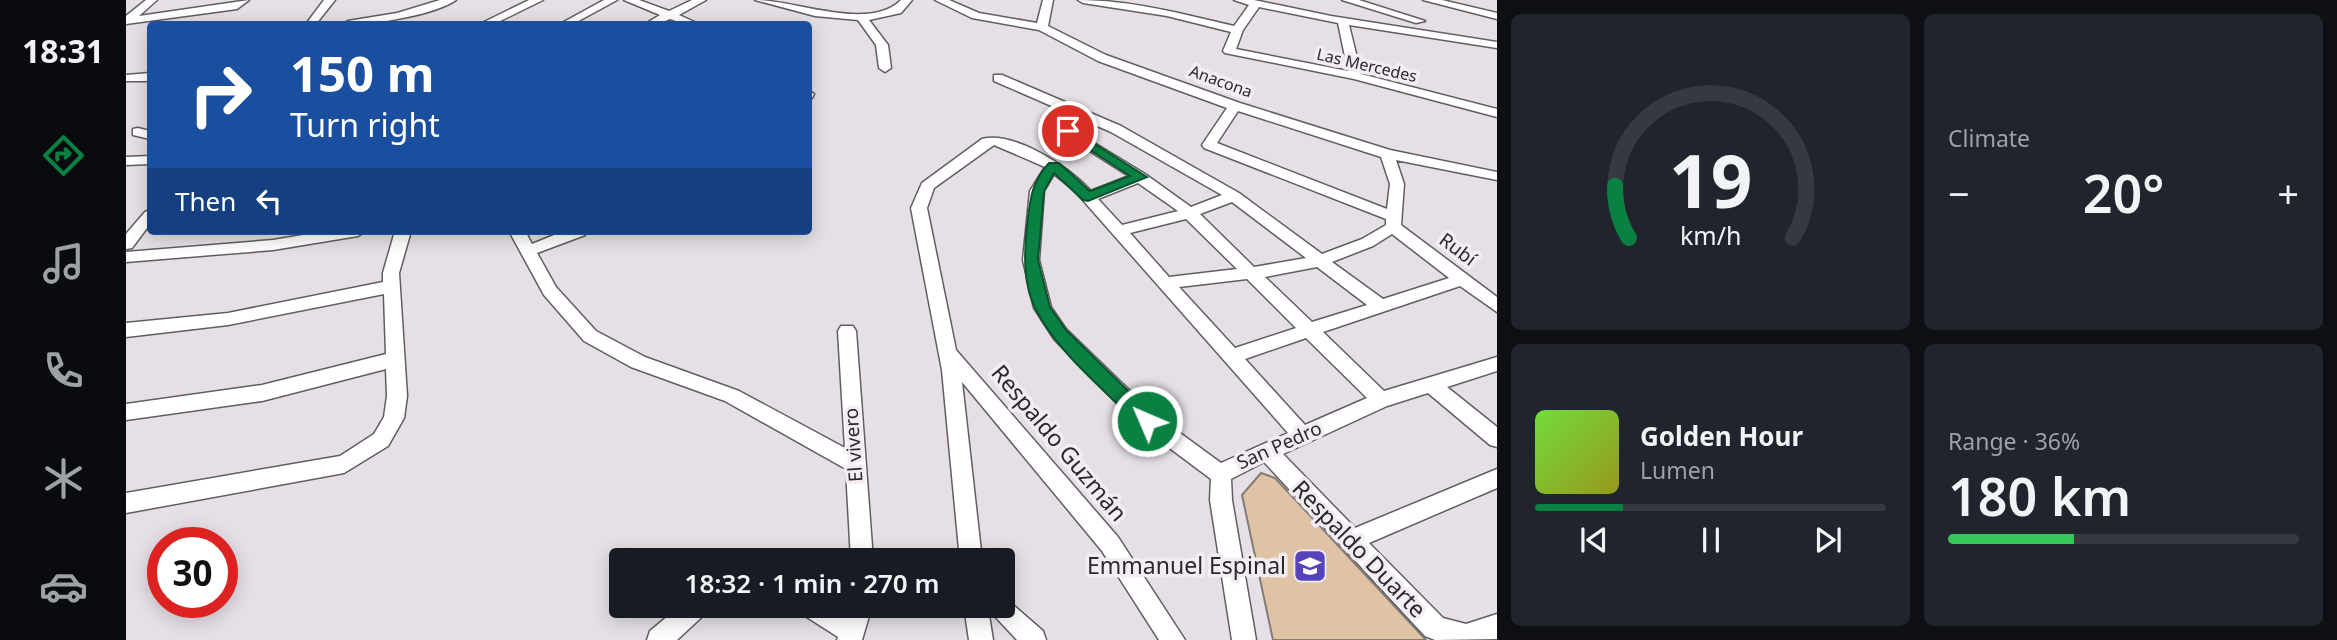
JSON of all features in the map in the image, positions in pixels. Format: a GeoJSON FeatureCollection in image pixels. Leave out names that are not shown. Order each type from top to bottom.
{"type":"FeatureCollection","features":[{"type":"Feature","properties":{"kind":"street"},"geometry":{"type":"LineString","coordinates":[[127,22],[152,0]]}},
{"type":"Feature","properties":{"kind":"street"},"geometry":{"type":"LineString","coordinates":[[127,22],[237,6],[244,0]]}},
{"type":"Feature","properties":{"kind":"street"},"geometry":{"type":"LineString","coordinates":[[313,21],[330,0]]}},
{"type":"Feature","properties":{"kind":"street"},"geometry":{"type":"LineString","coordinates":[[397,0],[401,20],[451,0]]}},
{"type":"Feature","properties":{"kind":"street"},"geometry":{"type":"LineString","coordinates":[[492,21],[538,0]]}},
{"type":"Feature","properties":{"kind":"street"},"geometry":{"type":"LineString","coordinates":[[572,21],[612,0]]}},
{"type":"Feature","properties":{"kind":"street"},"geometry":{"type":"LineString","coordinates":[[629,0],[687,21]]}},
{"type":"Feature","properties":{"kind":"street"},"geometry":{"type":"LineString","coordinates":[[656,21],[701,0]]}},
{"type":"Feature","properties":{"kind":"street"},"geometry":{"type":"LineString","coordinates":[[830,15],[842,0]]}},
{"type":"Feature","properties":{"kind":"street"},"geometry":{"type":"LineString","coordinates":[[767,1],[830,15],[860,16],[892,11],[904,5],[907,0]]}},
{"type":"Feature","properties":{"kind":"street","name":"Anacona"},"geometry":{"type":"LineString","coordinates":[[940,0],[976,16],[1042,27],[1102,58],[1235,106],[1387,154],[1497,176]]}},
{"type":"Feature","properties":{"kind":"street"},"geometry":{"type":"LineString","coordinates":[[1042,27],[1048,0]]}},
{"type":"Feature","properties":{"kind":"street"},"geometry":{"type":"LineString","coordinates":[[1083,0],[1167,13],[1237,30],[1255,5]]}},
{"type":"Feature","properties":{"kind":"street"},"geometry":{"type":"LineString","coordinates":[[1239,0],[1337,20],[1497,45]]}},
{"type":"Feature","properties":{"kind":"street"},"geometry":{"type":"LineString","coordinates":[[1338,0],[1337,20],[1356,76]]}},
{"type":"Feature","properties":{"kind":"street"},"geometry":{"type":"LineString","coordinates":[[1347,0],[1420,21]]}},
{"type":"Feature","properties":{"kind":"street"},"geometry":{"type":"LineString","coordinates":[[1428,0],[1447,10],[1497,16]]}},
{"type":"Feature","properties":{"kind":"street"},"geometry":{"type":"LineString","coordinates":[[1447,10],[1456,39]]}},
{"type":"Feature","properties":{"kind":"street"},"geometry":{"type":"LineString","coordinates":[[860,16],[882,45],[885,68]]}},
{"type":"Feature","properties":{"kind":"street","name":"Las Mercedes"},"geometry":{"type":"LineString","coordinates":[[1237,30],[1229,51],[1356,76],[1497,113]]}},
{"type":"Feature","properties":{"kind":"street"},"geometry":{"type":"LineString","coordinates":[[127,78],[147,77]]}},
{"type":"Feature","properties":{"kind":"street"},"geometry":{"type":"LineString","coordinates":[[998,78],[1116,129],[1234,196],[1380,306]]}},
{"type":"Feature","properties":{"kind":"street","name":"Rubí"},"geometry":{"type":"LineString","coordinates":[[1235,106],[1209,145],[1393,222],[1497,306]]}},
{"type":"Feature","properties":{"kind":"street"},"geometry":{"type":"LineString","coordinates":[[1068,131],[1140,177],[1189,213],[1381,400]]}},
{"type":"Feature","properties":{"kind":"street"},"geometry":{"type":"LineString","coordinates":[[970,548],[948,353],[919,208],[927,186],[987,142],[1002,142],[1054,166],[1088,197],[1302,435]]}},
{"type":"Feature","properties":{"kind":"street"},"geometry":{"type":"LineString","coordinates":[[1164,283],[1253,275],[1322,260],[1373,241],[1393,222],[1397,184],[1387,154]]}},
{"type":"Feature","properties":{"kind":"street"},"geometry":{"type":"LineString","coordinates":[[126,161],[147,160]]}},
{"type":"Feature","properties":{"kind":"street"},"geometry":{"type":"LineString","coordinates":[[1054,166],[1045,175],[1037,191],[1031,260],[1043,308],[1060,334],[1147,421],[1222,475]]}},
{"type":"Feature","properties":{"kind":"street"},"geometry":{"type":"LineString","coordinates":[[1088,197],[1140,177]]}},
{"type":"Feature","properties":{"kind":"street"},"geometry":{"type":"LineString","coordinates":[[1119,232],[1189,213],[1234,196]]}},
{"type":"Feature","properties":{"kind":"street"},"geometry":{"type":"LineString","coordinates":[[126,244],[147,219]]}},
{"type":"Feature","properties":{"kind":"street"},"geometry":{"type":"LineString","coordinates":[[126,257],[273,246],[335,235]]}},
{"type":"Feature","properties":{"kind":"street"},"geometry":{"type":"LineString","coordinates":[[126,503],[344,464],[381,440],[394,418],[396,359],[391,273],[402,235]]}},
{"type":"Feature","properties":{"kind":"street"},"geometry":{"type":"LineString","coordinates":[[519,235],[550,291],[590,336],[638,362],[732,396],[854,463]]}},
{"type":"Feature","properties":{"kind":"street"},"geometry":{"type":"LineString","coordinates":[[528,251],[569,235]]}},
{"type":"Feature","properties":{"kind":"street"},"geometry":{"type":"LineString","coordinates":[[1230,357],[1463,279]]}},
{"type":"Feature","properties":{"kind":"street"},"geometry":{"type":"LineString","coordinates":[[126,330],[228,319],[392,286]]}},
{"type":"Feature","properties":{"kind":"street","name":"El vivero"},"geometry":{"type":"LineString","coordinates":[[847,331],[861,548]]}},
{"type":"Feature","properties":{"kind":"street","name":"Respaldo Guzmán"},"geometry":{"type":"LineString","coordinates":[[948,353],[1111,544],[1173,640]]}},
{"type":"Feature","properties":{"kind":"street"},"geometry":{"type":"LineString","coordinates":[[126,412],[262,393],[396,359]]}},
{"type":"Feature","properties":{"kind":"street","name":"San Pedro"},"geometry":{"type":"LineString","coordinates":[[1244,640],[1221,500],[1222,475],[1230,468],[1381,400],[1497,364]]}},
{"type":"Feature","properties":{"kind":"street"},"geometry":{"type":"LineString","coordinates":[[1431,384],[1497,439]]}},
{"type":"Feature","properties":{"kind":"street","name":"Respaldo Duarte"},"geometry":{"type":"LineString","coordinates":[[1267,451],[1434,627],[1455,638],[1474,638],[1497,626]]}},
{"type":"Feature","properties":{"kind":"street"},"geometry":{"type":"LineString","coordinates":[[1351,540],[1497,478]]}},
{"type":"Feature","properties":{"kind":"street"},"geometry":{"type":"LineString","coordinates":[[659,640],[684,618]]}},
{"type":"Feature","properties":{"kind":"street"},"geometry":{"type":"LineString","coordinates":[[826,618],[851,636],[856,618]]}},
{"type":"Feature","properties":{"kind":"street"},"geometry":{"type":"LineString","coordinates":[[978,618],[981,640]]}},
{"type":"Feature","properties":{"kind":"street"},"geometry":{"type":"LineString","coordinates":[[1011,618],[1034,640]]}},
{"type":"Feature","properties":{"kind":"building","name":"Emmanuel Espinal"},"geometry":{"type":"Polygon","coordinates":[[[1261,473],[1275,478],[1426,640],[1273,640],[1242,495],[1261,473]]]}},
{"type":"Feature","properties":{"kind":"place","name":"Emmanuel Espinal"},"geometry":{"type":"Point","coordinates":[1310,566]}},
{"type":"Feature","properties":{"kind":"route"},"geometry":{"type":"LineString","coordinates":[[1068,131],[1140,177],[1088,197],[1054,166],[1045,175],[1037,191],[1031,260],[1043,308],[1060,334],[1147,421]]}}]}
